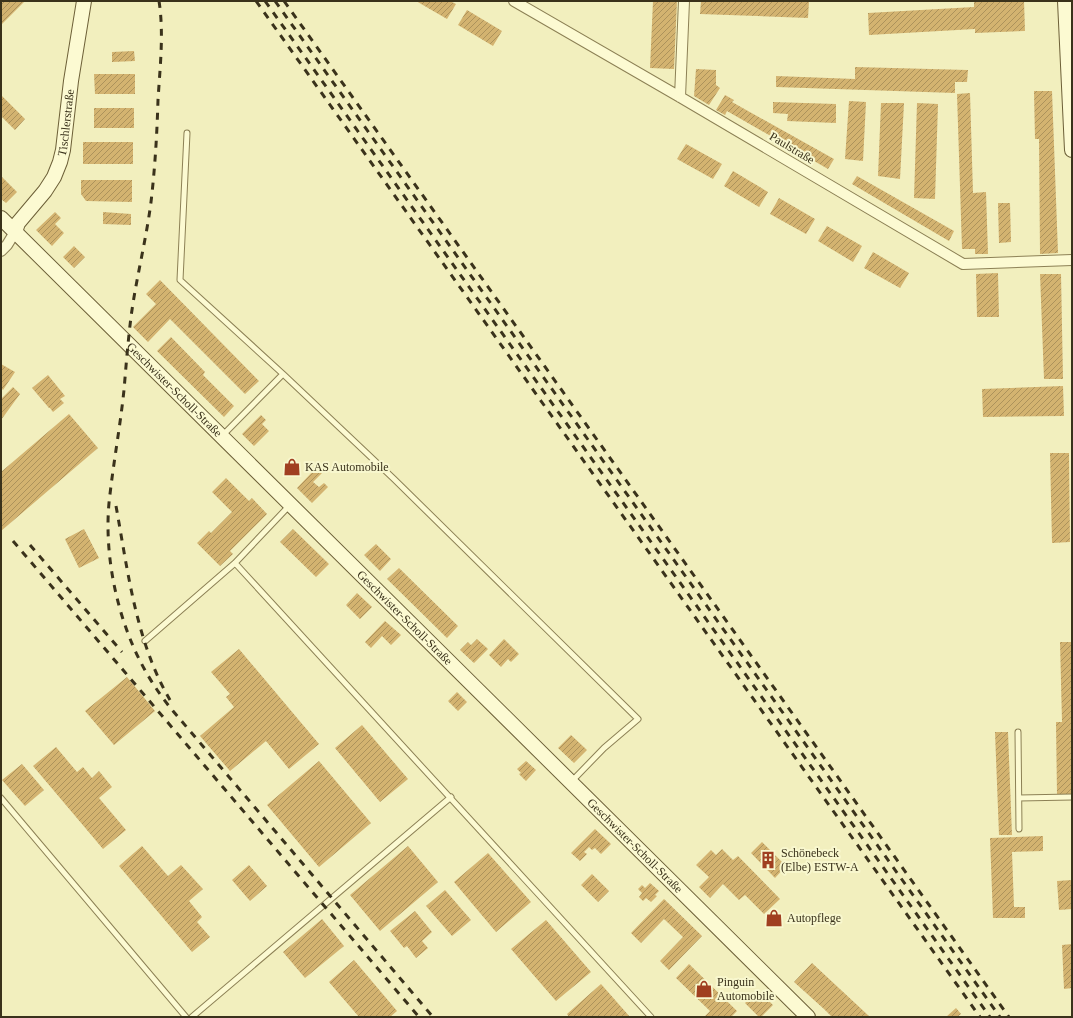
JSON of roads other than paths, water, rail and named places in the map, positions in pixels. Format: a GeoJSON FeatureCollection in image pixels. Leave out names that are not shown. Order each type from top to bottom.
{"type":"FeatureCollection","features":[{"type":"Feature","properties":{"kind":"street","name":"Tischlerstraße"},"geometry":{"type":"LineString","coordinates":[[15,232],[18,223],[45,191],[54,177],[60,162],[84,1]]}},
{"type":"Feature","properties":{"kind":"street","name":"Paulstraße"},"geometry":{"type":"LineString","coordinates":[[514,1],[963,264],[1072,260]]}},
{"type":"Feature","properties":{"kind":"street"},"geometry":{"type":"LineString","coordinates":[[680,97],[684,1]]}},
{"type":"Feature","properties":{"kind":"street"},"geometry":{"type":"LineString","coordinates":[[1065,1],[1072,150]]}},
{"type":"Feature","properties":{"kind":"street","name":"Geschwister-Scholl-Straße"},"geometry":{"type":"LineString","coordinates":[[1,218],[808,1017]]}},
{"type":"Feature","properties":{"kind":"street"},"geometry":{"type":"LineString","coordinates":[[1,251],[7,245],[15,232]]}},
{"type":"Feature","properties":{"kind":"lane"},"geometry":{"type":"LineString","coordinates":[[187,133],[180,280],[283,374],[394,479],[638,719],[604,748],[571,783]]}},
{"type":"Feature","properties":{"kind":"lane"},"geometry":{"type":"LineString","coordinates":[[221,436],[283,374]]}},
{"type":"Feature","properties":{"kind":"lane"},"geometry":{"type":"LineString","coordinates":[[146,641],[235,563],[290,505]]}},
{"type":"Feature","properties":{"kind":"lane"},"geometry":{"type":"LineString","coordinates":[[235,563],[651,1017]]}},
{"type":"Feature","properties":{"kind":"lane"},"geometry":{"type":"LineString","coordinates":[[1018,732],[1019,829]]}},
{"type":"Feature","properties":{"kind":"lane"},"geometry":{"type":"LineString","coordinates":[[192,1017],[451,797]]}},
{"type":"Feature","properties":{"kind":"lane"},"geometry":{"type":"LineString","coordinates":[[1019,798],[1072,797]]}},
{"type":"Feature","properties":{"kind":"lane"},"geometry":{"type":"LineString","coordinates":[[1,798],[186,1017]]}},
{"type":"Feature","properties":{"kind":"railway"},"geometry":{"type":"LineString","coordinates":[[159,1],[161,50],[156,151],[149,217],[131,317],[122,404],[109,503],[109,546],[115,590],[128,633],[136,653],[155,687],[166,702],[433,1017]]}},
{"type":"Feature","properties":{"kind":"railway"},"geometry":{"type":"LineString","coordinates":[[256,1],[980,1017]]}},
{"type":"Feature","properties":{"kind":"railway"},"geometry":{"type":"LineString","coordinates":[[265,1],[990,1017]]}},
{"type":"Feature","properties":{"kind":"railway"},"geometry":{"type":"LineString","coordinates":[[275,1],[1000,1017]]}},
{"type":"Feature","properties":{"kind":"railway"},"geometry":{"type":"LineString","coordinates":[[284,1],[1009,1017]]}},
{"type":"Feature","properties":{"kind":"railway"},"geometry":{"type":"LineString","coordinates":[[116,506],[129,581],[141,631],[158,678],[170,700]]}},
{"type":"Feature","properties":{"kind":"railway"},"geometry":{"type":"LineString","coordinates":[[13,541],[419,1017]]}},
{"type":"Feature","properties":{"kind":"railway"},"geometry":{"type":"LineString","coordinates":[[30,545],[122,652]]}},
{"type":"Feature","properties":{"kind":"place","name":"KAS Automobile"},"geometry":{"type":"Point","coordinates":[292,467]}},
{"type":"Feature","properties":{"kind":"place","name":"Schönebeck (Elbe) ESTW-A"},"geometry":{"type":"Point","coordinates":[768,860]}},
{"type":"Feature","properties":{"kind":"place","name":"Autopflege"},"geometry":{"type":"Point","coordinates":[774,918]}},
{"type":"Feature","properties":{"kind":"place","name":"Pinguin Automobile"},"geometry":{"type":"Point","coordinates":[704,989]}}]}
